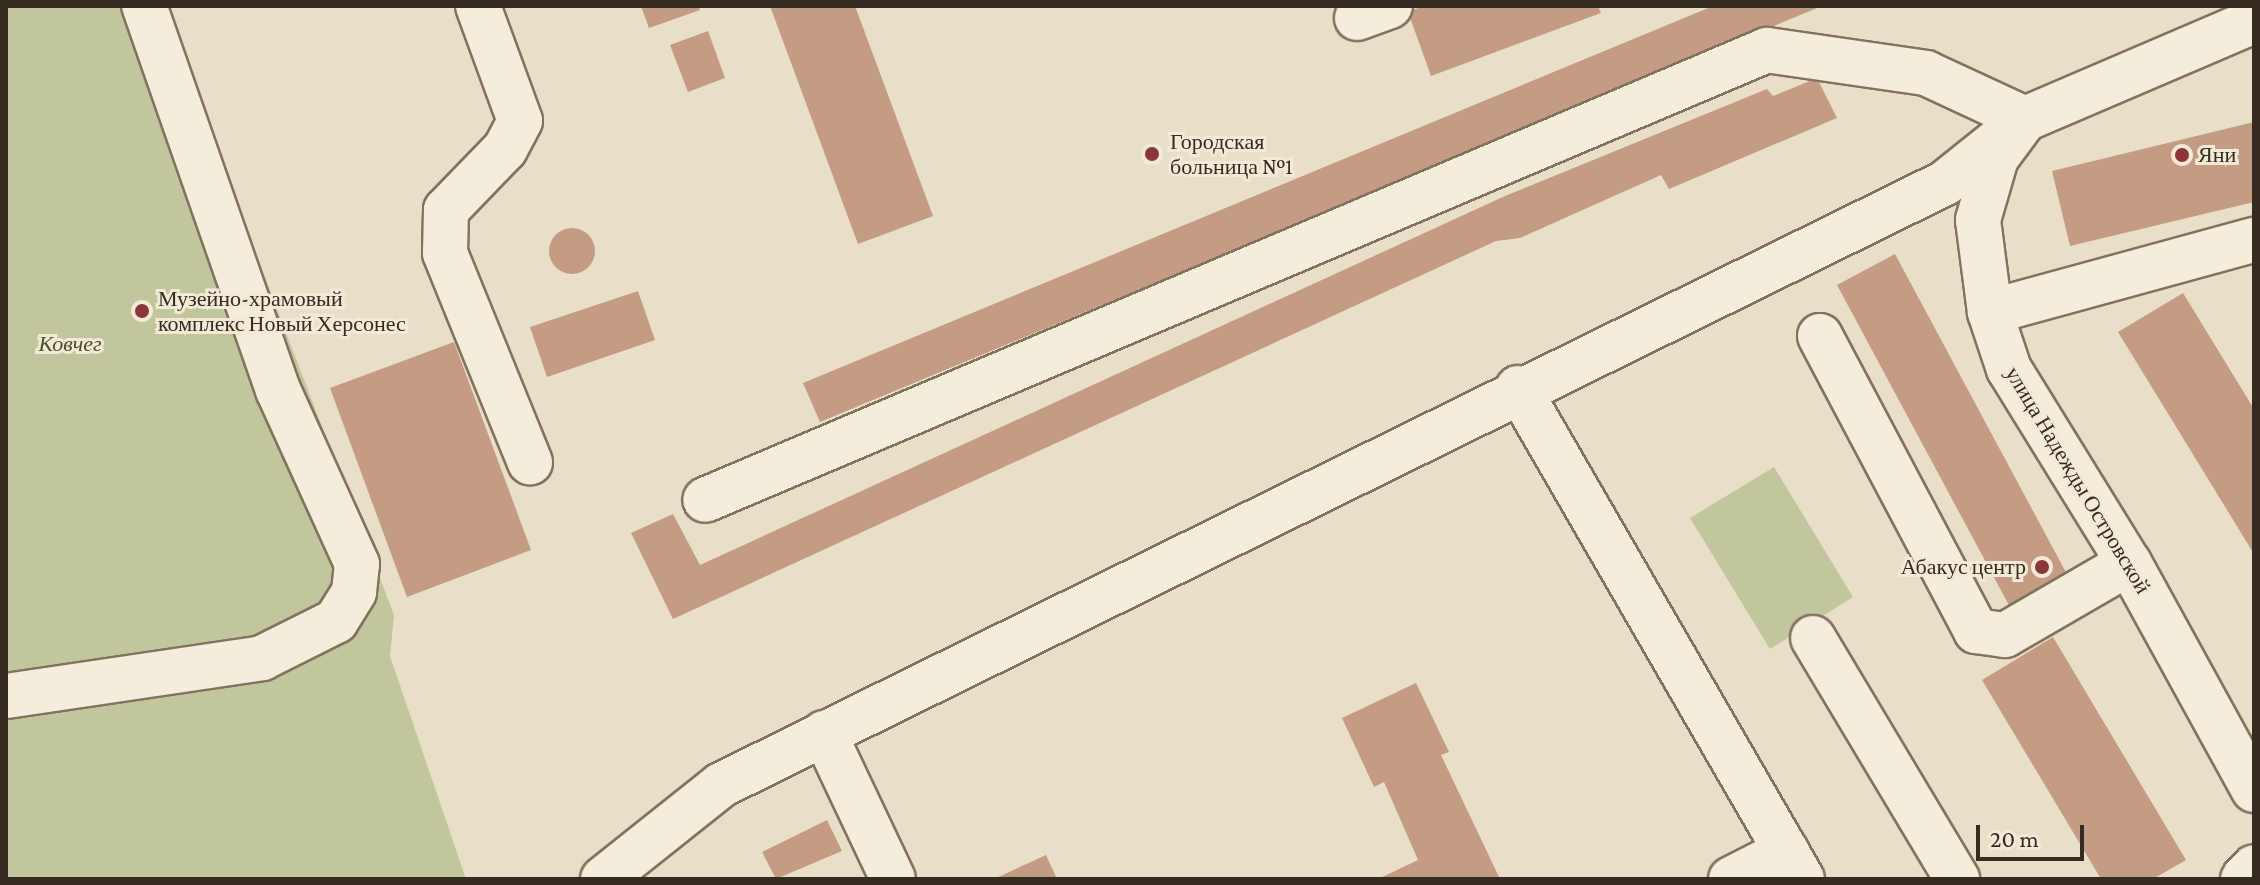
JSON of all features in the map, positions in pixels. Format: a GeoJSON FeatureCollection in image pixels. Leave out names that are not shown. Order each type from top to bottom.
{"type":"FeatureCollection","features":[{"type":"Feature","properties":{"kind":"street"},"geometry":{"type":"LineString","coordinates":[[6,696],[262,658],[336,621],[354,592],[357,564],[278,390],[144,6]]}},
{"type":"Feature","properties":{"kind":"street"},"geometry":{"type":"LineString","coordinates":[[478,6],[520,121],[505,149],[446,210],[445,253],[530,462]]}},
{"type":"Feature","properties":{"kind":"street"},"geometry":{"type":"LineString","coordinates":[[603,879],[721,785],[1518,388],[1945,183],[2025,119],[2254,21]]}},
{"type":"Feature","properties":{"kind":"street"},"geometry":{"type":"LineString","coordinates":[[705,500],[1767,50],[1926,73],[2025,119]]}},
{"type":"Feature","properties":{"kind":"street","name":"улица Надежды Островской"},"geometry":{"type":"LineString","coordinates":[[2025,119],[1996,158],[1978,220],[1990,312],[2009,369],[2129,563],[2254,790]]}},
{"type":"Feature","properties":{"kind":"street"},"geometry":{"type":"LineString","coordinates":[[1990,312],[2254,240]]}},
{"type":"Feature","properties":{"kind":"street"},"geometry":{"type":"LineString","coordinates":[[1820,336],[1976,631],[2005,635],[2129,563]]}},
{"type":"Feature","properties":{"kind":"street"},"geometry":{"type":"LineString","coordinates":[[1518,388],[1794,865],[1731,879]]}},
{"type":"Feature","properties":{"kind":"street"},"geometry":{"type":"LineString","coordinates":[[1813,638],[1957,879]]}},
{"type":"Feature","properties":{"kind":"street"},"geometry":{"type":"LineString","coordinates":[[824,733],[893,879]]}},
{"type":"Feature","properties":{"kind":"street"},"geometry":{"type":"LineString","coordinates":[[2243,879],[2254,867]]}},
{"type":"Feature","properties":{"kind":"green space","name":"Музейно-храмовый комплекс Новый Херсонес"},"geometry":{"type":"Polygon","coordinates":[[[6,6],[161,6],[394,615],[390,656],[466,879],[6,879],[6,6]]]}},
{"type":"Feature","properties":{"kind":"green space"},"geometry":{"type":"Polygon","coordinates":[[[1774,467],[1853,597],[1770,649],[1690,518],[1774,467]]]}},
{"type":"Feature","properties":{"kind":"building"},"geometry":{"type":"Polygon","coordinates":[[[641,6],[698,6],[700,10],[649,28],[641,6]]]}},
{"type":"Feature","properties":{"kind":"building"},"geometry":{"type":"Polygon","coordinates":[[[770,6],[855,6],[933,216],[858,244],[770,6]]]}},
{"type":"Feature","properties":{"kind":"building"},"geometry":{"type":"Polygon","coordinates":[[[1423,6],[1598,6],[1601,13],[1431,76],[1408,12],[1423,6]]]}},
{"type":"Feature","properties":{"kind":"building"},"geometry":{"type":"Polygon","coordinates":[[[1713,6],[1822,6],[820,422],[803,383],[1713,6]]]}},
{"type":"Feature","properties":{"kind":"building"},"geometry":{"type":"Polygon","coordinates":[[[708,31],[725,78],[688,92],[670,45],[708,31]]]}},
{"type":"Feature","properties":{"kind":"building"},"geometry":{"type":"Polygon","coordinates":[[[1817,78],[1837,118],[1669,189],[1661,175],[1520,238],[1496,241],[673,619],[631,533],[673,514],[700,565],[1505,196],[1767,89],[1773,96],[1817,78]]]}},
{"type":"Feature","properties":{"kind":"building"},"geometry":{"type":"Polygon","coordinates":[[[2254,122],[2254,202],[2070,246],[2052,171],[2254,122]]]}},
{"type":"Feature","properties":{"kind":"building"},"geometry":{"type":"Polygon","coordinates":[[[572,228],[589,234],[595,251],[589,268],[572,274],[555,268],[549,251],[555,234],[572,228]]]}},
{"type":"Feature","properties":{"kind":"building"},"geometry":{"type":"Polygon","coordinates":[[[1895,254],[2069,578],[2011,609],[1837,285],[1895,254]]]}},
{"type":"Feature","properties":{"kind":"building"},"geometry":{"type":"Polygon","coordinates":[[[638,291],[655,340],[547,377],[530,327],[638,291]]]}},
{"type":"Feature","properties":{"kind":"building"},"geometry":{"type":"Polygon","coordinates":[[[2183,293],[2254,409],[2254,554],[2118,332],[2183,293]]]}},
{"type":"Feature","properties":{"kind":"building"},"geometry":{"type":"Polygon","coordinates":[[[454,342],[531,550],[407,597],[330,388],[454,342]]]}},
{"type":"Feature","properties":{"kind":"building"},"geometry":{"type":"Polygon","coordinates":[[[2053,637],[2186,860],[2153,879],[2101,879],[1982,680],[2053,637]]]}},
{"type":"Feature","properties":{"kind":"building"},"geometry":{"type":"Polygon","coordinates":[[[1416,683],[1449,752],[1441,755],[1500,879],[1378,879],[1418,860],[1384,782],[1374,787],[1342,718],[1416,683]]]}},
{"type":"Feature","properties":{"kind":"building"},"geometry":{"type":"Polygon","coordinates":[[[827,820],[842,851],[776,879],[762,852],[827,820]]]}},
{"type":"Feature","properties":{"kind":"building"},"geometry":{"type":"Polygon","coordinates":[[[1046,855],[1057,879],[994,879],[1046,855]]]}},
{"type":"Feature","properties":{"kind":"place","name":"Городская больница №1"},"geometry":{"type":"Point","coordinates":[1152,154]}},
{"type":"Feature","properties":{"kind":"place","name":"Яни"},"geometry":{"type":"Point","coordinates":[2182,155]}},
{"type":"Feature","properties":{"kind":"place","name":"Музейно-храмовый комплекс Новый Херсонес"},"geometry":{"type":"Point","coordinates":[142,311]}},
{"type":"Feature","properties":{"kind":"place","name":"Абакус центр"},"geometry":{"type":"Point","coordinates":[2042,567]}},
{"type":"Feature","properties":{"kind":"park label","name":"Ковчег"},"geometry":{"type":"Point","coordinates":[70,344]}}]}
